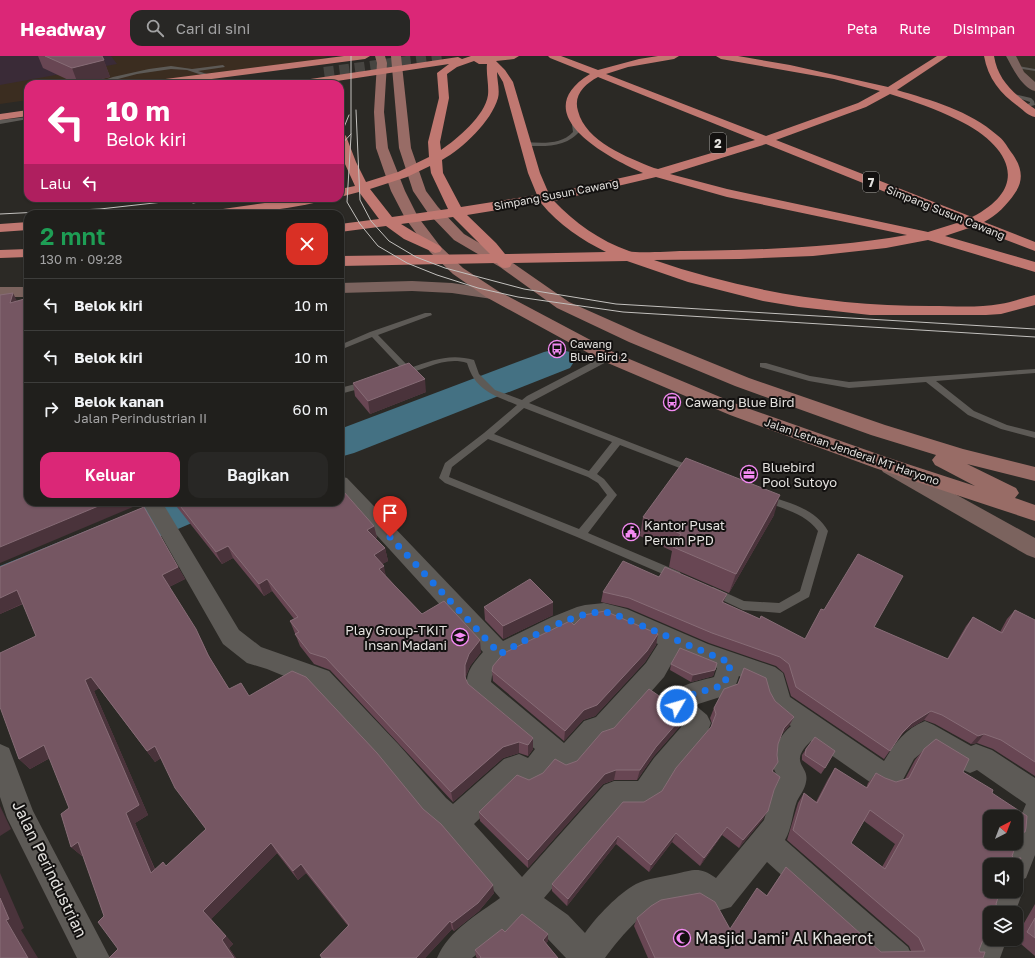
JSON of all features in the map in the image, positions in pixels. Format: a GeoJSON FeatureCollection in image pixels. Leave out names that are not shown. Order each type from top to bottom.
{"type":"FeatureCollection","features":[{"type":"Feature","properties":{"kind":"highway"},"geometry":{"type":"LineString","coordinates":[[179,80],[304,64],[336,58],[365,56]]}},
{"type":"Feature","properties":{"kind":"highway"},"geometry":{"type":"LineString","coordinates":[[434,56],[447,59],[488,61],[508,82],[538,185],[546,199],[568,223],[601,245],[674,273],[730,290],[771,299],[852,309],[907,311],[999,309],[1035,300]]}},
{"type":"Feature","properties":{"kind":"highway"},"geometry":{"type":"LineString","coordinates":[[505,264],[491,246],[457,213],[436,173],[434,142],[444,85],[449,72],[461,65],[514,56]]}},
{"type":"Feature","properties":{"kind":"highway","name":"Simpang Susun Cawang"},"geometry":{"type":"LineString","coordinates":[[553,56],[622,78],[1035,234]]}},
{"type":"Feature","properties":{"kind":"highway","name":"Simpang Susun Cawang"},"geometry":{"type":"LineString","coordinates":[[576,56],[594,68]]}},
{"type":"Feature","properties":{"kind":"highway"},"geometry":{"type":"LineString","coordinates":[[674,56],[618,67],[591,77],[584,82],[573,94],[571,104],[573,114],[580,128],[598,144],[622,158],[652,171],[721,191],[922,234],[1035,266]]}},
{"type":"Feature","properties":{"kind":"highway","name":"Simpang Susun Cawang"},"geometry":{"type":"LineString","coordinates":[[720,143],[786,124],[853,95],[895,81],[943,56]]}},
{"type":"Feature","properties":{"kind":"highway"},"geometry":{"type":"LineString","coordinates":[[989,56],[991,69],[1003,90],[1035,114]]}},
{"type":"Feature","properties":{"kind":"highway"},"geometry":{"type":"LineString","coordinates":[[344,261],[752,254],[870,246],[924,237],[948,231],[986,215],[1005,201],[1014,185],[1016,173],[1011,158],[1003,147],[988,133],[966,119],[917,98],[886,89],[800,69],[724,57]]}},
{"type":"Feature","properties":{"kind":"highway"},"geometry":{"type":"LineString","coordinates":[[336,58],[360,61],[413,58],[449,61]]}},
{"type":"Feature","properties":{"kind":"highway"},"geometry":{"type":"LineString","coordinates":[[336,58],[361,66],[402,68],[417,71],[429,75],[444,85]]}},
{"type":"Feature","properties":{"kind":"highway"},"geometry":{"type":"LineString","coordinates":[[336,58],[348,77]]}},
{"type":"Feature","properties":{"kind":"highway"},"geometry":{"type":"LineString","coordinates":[[360,75],[413,58]]}},
{"type":"Feature","properties":{"kind":"highway"},"geometry":{"type":"LineString","coordinates":[[326,80],[466,59]]}},
{"type":"Feature","properties":{"kind":"highway"},"geometry":{"type":"LineString","coordinates":[[444,85],[442,73],[447,69],[488,61]]}},
{"type":"Feature","properties":{"kind":"highway"},"geometry":{"type":"LineString","coordinates":[[346,192],[403,174],[432,161],[456,147],[483,117],[493,96],[488,61]]}},
{"type":"Feature","properties":{"kind":"highway"},"geometry":{"type":"LineString","coordinates":[[232,80],[321,70],[283,80]]}},
{"type":"Feature","properties":{"kind":"highway"},"geometry":{"type":"LineString","coordinates":[[344,86],[361,80],[392,74],[412,72],[429,75]]}},
{"type":"Feature","properties":{"kind":"highway","name":"Simpang Susun Cawang"},"geometry":{"type":"LineString","coordinates":[[622,78],[1035,248]]}},
{"type":"Feature","properties":{"kind":"highway","name":"Simpang Susun Cawang"},"geometry":{"type":"LineString","coordinates":[[344,227],[552,197],[659,173],[754,145],[816,124],[862,106],[895,81]]}},
{"type":"Feature","properties":{"kind":"highway"},"geometry":{"type":"LineString","coordinates":[[0,110],[24,107]]}},
{"type":"Feature","properties":{"kind":"highway"},"geometry":{"type":"LineString","coordinates":[[0,117],[24,114]]}},
{"type":"Feature","properties":{"kind":"highway"},"geometry":{"type":"LineString","coordinates":[[0,125],[24,121]]}},
{"type":"Feature","properties":{"kind":"highway"},"geometry":{"type":"LineString","coordinates":[[344,147],[352,170],[369,198],[400,230],[435,249]]}},
{"type":"Feature","properties":{"kind":"highway","name":"Simpang Susun Cawang"},"geometry":{"type":"LineString","coordinates":[[614,170],[656,160]]}},
{"type":"Feature","properties":{"kind":"highway","name":"Simpang Susun Cawang"},"geometry":{"type":"LineString","coordinates":[[344,216],[420,206],[550,183]]}},
{"type":"Feature","properties":{"kind":"highway"},"geometry":{"type":"LineString","coordinates":[[245,210],[300,202]]}},
{"type":"Feature","properties":{"kind":"highway"},"geometry":{"type":"LineString","coordinates":[[0,228],[24,226]]}},
{"type":"Feature","properties":{"kind":"highway"},"geometry":{"type":"LineString","coordinates":[[0,239],[24,239]]}},
{"type":"Feature","properties":{"kind":"highway"},"geometry":{"type":"LineString","coordinates":[[0,254],[24,253]]}},
{"type":"Feature","properties":{"kind":"highway"},"geometry":{"type":"LineString","coordinates":[[0,265],[24,265]]}},
{"type":"Feature","properties":{"kind":"main road","name":"Jalan Letnan Jenderal MT Haryono"},"geometry":{"type":"LineString","coordinates":[[380,56],[382,63],[379,112],[382,148],[398,191],[412,218],[435,249],[458,271],[492,294],[609,357],[738,411],[882,463],[1035,513]]}},
{"type":"Feature","properties":{"kind":"main road"},"geometry":{"type":"LineString","coordinates":[[396,56],[405,148],[420,191],[433,210],[459,237],[505,264],[563,305],[635,338],[742,382],[878,430],[960,455],[1035,474]]}},
{"type":"Feature","properties":{"kind":"main road"},"geometry":{"type":"LineString","coordinates":[[878,430],[1035,507]]}},
{"type":"Feature","properties":{"kind":"street"},"geometry":{"type":"LineString","coordinates":[[1011,56],[1020,73],[1035,88]]}},
{"type":"Feature","properties":{"kind":"street"},"geometry":{"type":"LineString","coordinates":[[1018,67],[1035,80]]}},
{"type":"Feature","properties":{"kind":"street"},"geometry":{"type":"LineString","coordinates":[[344,288],[452,288],[492,294]]}},
{"type":"Feature","properties":{"kind":"street"},"geometry":{"type":"LineString","coordinates":[[0,292],[24,292]]}},
{"type":"Feature","properties":{"kind":"street"},"geometry":{"type":"LineString","coordinates":[[882,463],[1035,548]]}},
{"type":"Feature","properties":{"kind":"street"},"geometry":{"type":"LineString","coordinates":[[344,487],[500,654]]}},
{"type":"Feature","properties":{"kind":"street"},"geometry":{"type":"LineString","coordinates":[[135,516],[159,510],[231,637],[255,656],[269,659],[320,678],[390,754],[436,808],[454,823],[522,900],[557,926],[587,957],[603,934],[626,910],[646,895],[699,884],[717,896],[720,896],[776,828],[784,799],[793,781],[793,777],[786,765],[787,753],[797,737],[810,725]]}},
{"type":"Feature","properties":{"kind":"street"},"geometry":{"type":"LineString","coordinates":[[674,639],[655,670],[602,729],[593,729],[566,760],[478,684],[481,671],[495,656],[560,624],[585,614],[604,612],[619,616],[766,676],[774,681],[779,703],[887,778],[889,778],[905,750],[925,733],[970,760],[976,757],[983,759],[1035,794]]}},
{"type":"Feature","properties":{"kind":"street"},"geometry":{"type":"LineString","coordinates":[[453,958],[462,946],[522,900],[614,795],[641,795],[648,790],[663,767],[697,728],[698,724],[677,705],[687,696],[724,685],[731,663]]}},
{"type":"Feature","properties":{"kind":"street"},"geometry":{"type":"LineString","coordinates":[[454,823],[513,768],[519,767],[528,775],[532,773],[552,749]]}},
{"type":"Feature","properties":{"kind":"street","name":"Jalan Perindustrian"},"geometry":{"type":"LineString","coordinates":[[0,756],[21,818],[94,958]]}},
{"type":"Feature","properties":{"kind":"street"},"geometry":{"type":"LineString","coordinates":[[1020,858],[1033,830]]}},
{"type":"Feature","properties":{"kind":"street"},"geometry":{"type":"LineString","coordinates":[[765,841],[825,896],[897,958]]}},
{"type":"Feature","properties":{"kind":"street"},"geometry":{"type":"LineString","coordinates":[[984,958],[988,946]]}},
{"type":"Feature","properties":{"kind":"lane"},"geometry":{"type":"LineString","coordinates":[[190,70],[223,66]]}},
{"type":"Feature","properties":{"kind":"lane"},"geometry":{"type":"LineString","coordinates":[[1018,67],[1035,70]]}},
{"type":"Feature","properties":{"kind":"lane"},"geometry":{"type":"LineString","coordinates":[[107,80],[162,69],[182,68],[208,76]]}},
{"type":"Feature","properties":{"kind":"lane"},"geometry":{"type":"LineString","coordinates":[[300,80],[348,77]]}},
{"type":"Feature","properties":{"kind":"lane"},"geometry":{"type":"LineString","coordinates":[[525,144],[553,143],[569,139],[576,132],[573,114]]}},
{"type":"Feature","properties":{"kind":"lane"},"geometry":{"type":"LineString","coordinates":[[0,122],[24,120]]}},
{"type":"Feature","properties":{"kind":"lane"},"geometry":{"type":"LineString","coordinates":[[344,346],[373,334],[428,315]]}},
{"type":"Feature","properties":{"kind":"lane"},"geometry":{"type":"LineString","coordinates":[[373,334],[409,371]]}},
{"type":"Feature","properties":{"kind":"lane"},"geometry":{"type":"LineString","coordinates":[[609,357],[530,398],[487,435],[448,465],[444,473],[444,478],[581,534],[687,580]]}},
{"type":"Feature","properties":{"kind":"lane"},"geometry":{"type":"LineString","coordinates":[[395,376],[449,358],[461,358],[471,362],[477,377],[492,392],[700,473]]}},
{"type":"Feature","properties":{"kind":"lane"},"geometry":{"type":"LineString","coordinates":[[763,365],[809,378],[849,385],[1035,371]]}},
{"type":"Feature","properties":{"kind":"lane"},"geometry":{"type":"LineString","coordinates":[[928,378],[971,413],[1004,427],[1035,435]]}},
{"type":"Feature","properties":{"kind":"lane"},"geometry":{"type":"LineString","coordinates":[[344,390],[374,382]]}},
{"type":"Feature","properties":{"kind":"lane"},"geometry":{"type":"LineString","coordinates":[[487,435],[591,475],[601,481],[612,495],[581,534]]}},
{"type":"Feature","properties":{"kind":"lane"},"geometry":{"type":"LineString","coordinates":[[591,475],[618,441]]}},
{"type":"Feature","properties":{"kind":"lane"},"geometry":{"type":"LineString","coordinates":[[701,586],[743,605],[780,608],[805,594],[823,531],[820,526],[804,514],[752,494]]}},
{"type":"Feature","properties":{"kind":"shaded area"},"geometry":{"type":"Polygon","coordinates":[[[0,56],[328,56],[317,60],[178,80],[24,80],[24,101],[0,104],[0,56]]]}},
{"type":"Feature","properties":{"kind":"shaded area"},"geometry":{"type":"Polygon","coordinates":[[[0,56],[111,56],[117,64],[24,80],[0,85],[0,56]]]}},
{"type":"Feature","properties":{"kind":"shaded area"},"geometry":{"type":"Polygon","coordinates":[[[1009,56],[1035,56],[1035,92],[1021,78],[1009,56]]]}},
{"type":"Feature","properties":{"kind":"building"},"geometry":{"type":"Polygon","coordinates":[[[45,56],[102,56],[104,60],[72,68],[45,56]]]}},
{"type":"Feature","properties":{"kind":"building"},"geometry":{"type":"Polygon","coordinates":[[[13,293],[10,303],[24,299],[24,506],[98,506],[0,547],[0,295],[13,293]]]}},
{"type":"Feature","properties":{"kind":"building"},"geometry":{"type":"Polygon","coordinates":[[[409,363],[425,379],[368,401],[353,383],[409,363]]]}},
{"type":"Feature","properties":{"kind":"building"},"geometry":{"type":"Polygon","coordinates":[[[686,458],[780,495],[736,574],[673,547],[681,534],[643,517],[686,458]]]}},
{"type":"Feature","properties":{"kind":"building"},"geometry":{"type":"Polygon","coordinates":[[[344,492],[374,526],[367,530],[385,548],[374,555],[384,566],[379,569],[422,614],[444,601],[480,640],[469,654],[465,665],[465,677],[468,684],[533,738],[528,745],[519,742],[503,747],[451,792],[326,658],[310,653],[295,634],[299,632],[290,621],[298,617],[267,579],[259,584],[228,546],[216,552],[180,506],[344,506],[344,492]]]}},
{"type":"Feature","properties":{"kind":"building"},"geometry":{"type":"Polygon","coordinates":[[[144,507],[178,567],[162,575],[196,629],[208,655],[229,689],[241,683],[249,696],[292,671],[306,677],[377,753],[423,809],[441,824],[493,885],[478,903],[452,923],[450,921],[416,958],[322,958],[320,955],[349,925],[301,864],[293,871],[271,843],[203,911],[226,936],[222,940],[234,958],[109,958],[118,949],[98,922],[104,916],[78,842],[71,847],[61,814],[69,808],[44,745],[19,759],[0,707],[0,653],[36,636],[17,590],[0,598],[0,567],[144,507]],[[91,677],[85,680],[139,805],[126,813],[151,873],[163,862],[166,866],[206,829],[175,788],[155,746],[147,751],[91,677]]]}},
{"type":"Feature","properties":{"kind":"building"},"geometry":{"type":"Polygon","coordinates":[[[858,554],[903,576],[874,627],[948,659],[973,617],[1002,633],[1015,610],[1035,620],[1035,762],[1001,740],[984,734],[978,736],[942,715],[931,711],[912,723],[902,733],[890,751],[796,687],[789,664],[780,657],[712,633],[629,598],[603,592],[623,561],[659,577],[665,567],[727,594],[722,602],[760,619],[761,616],[805,639],[821,609],[824,610],[858,554]]]}},
{"type":"Feature","properties":{"kind":"building"},"geometry":{"type":"Polygon","coordinates":[[[530,579],[553,602],[503,626],[484,607],[530,579]]]}},
{"type":"Feature","properties":{"kind":"building"},"geometry":{"type":"Polygon","coordinates":[[[605,611],[658,634],[647,651],[597,705],[584,710],[565,731],[492,671],[493,666],[504,653],[570,621],[574,625],[584,615],[605,611]]]}},
{"type":"Feature","properties":{"kind":"building"},"geometry":{"type":"Polygon","coordinates":[[[680,648],[717,663],[715,670],[693,675],[671,664],[680,648]]]}},
{"type":"Feature","properties":{"kind":"building"},"geometry":{"type":"Polygon","coordinates":[[[744,668],[766,678],[770,692],[775,701],[794,717],[784,728],[778,744],[778,762],[772,771],[780,777],[774,790],[768,811],[743,840],[727,827],[704,858],[676,833],[651,865],[618,836],[568,899],[552,884],[623,802],[644,802],[662,791],[676,768],[711,727],[716,714],[714,708],[724,689],[738,684],[744,668]]]}},
{"type":"Feature","properties":{"kind":"building"},"geometry":{"type":"Polygon","coordinates":[[[649,689],[668,702],[683,716],[656,747],[640,770],[616,770],[605,774],[528,860],[479,812],[517,775],[529,780],[543,773],[555,759],[566,765],[577,761],[602,732],[614,728],[649,689]]]}},
{"type":"Feature","properties":{"kind":"building"},"geometry":{"type":"Polygon","coordinates":[[[815,737],[835,751],[825,768],[805,755],[806,749],[815,737]]]}},
{"type":"Feature","properties":{"kind":"building"},"geometry":{"type":"Polygon","coordinates":[[[936,739],[969,759],[963,772],[993,790],[992,793],[1018,810],[983,810],[983,850],[1014,850],[1012,856],[1014,858],[983,858],[983,898],[998,898],[997,906],[983,906],[983,939],[979,950],[980,952],[985,952],[983,958],[655,958],[637,918],[651,906],[661,900],[700,893],[715,902],[730,929],[757,888],[767,896],[786,867],[881,952],[925,951],[919,938],[793,830],[804,793],[817,803],[835,768],[867,788],[876,773],[896,782],[909,778],[924,749],[936,739]],[[870,810],[851,843],[885,869],[904,835],[870,810]]]}},
{"type":"Feature","properties":{"kind":"building"},"geometry":{"type":"Polygon","coordinates":[[[1023,813],[1027,816],[1025,832],[1023,832],[1023,813]]]}},
{"type":"Feature","properties":{"kind":"building"},"geometry":{"type":"Polygon","coordinates":[[[0,898],[9,919],[6,920],[28,958],[0,958],[0,898]]]}},
{"type":"Feature","properties":{"kind":"building"},"geometry":{"type":"Polygon","coordinates":[[[522,914],[548,934],[543,940],[558,958],[480,958],[481,957],[475,950],[502,929],[505,932],[522,914]]]}},
{"type":"Feature","properties":{"kind":"building"},"geometry":{"type":"Polygon","coordinates":[[[1035,918],[1035,938],[1027,932],[1035,918]]]}},
{"type":"Feature","properties":{"kind":"waterway"},"geometry":{"type":"LineString","coordinates":[[344,442],[557,360]]}},
{"type":"Feature","properties":{"kind":"waterway"},"geometry":{"type":"LineString","coordinates":[[0,587],[52,563],[190,506]]}},
{"type":"Feature","properties":{"kind":"tunnel"},"geometry":{"type":"LineString","coordinates":[[324,72],[444,56]]}},
{"type":"Feature","properties":{"kind":"tram line"},"geometry":{"type":"LineString","coordinates":[[351,56],[351,134]]}},
{"type":"Feature","properties":{"kind":"tram line"},"geometry":{"type":"LineString","coordinates":[[356,110],[360,200],[371,221],[389,241],[416,257],[445,268],[524,289],[616,304],[1035,329]]}},
{"type":"Feature","properties":{"kind":"tram line"},"geometry":{"type":"LineString","coordinates":[[344,127],[349,115]]}},
{"type":"Feature","properties":{"kind":"tram line"},"geometry":{"type":"LineString","coordinates":[[344,142],[351,134]]}},
{"type":"Feature","properties":{"kind":"tram line"},"geometry":{"type":"LineString","coordinates":[[351,134],[347,202],[360,224],[378,246],[407,263],[437,275],[478,288],[518,297],[623,312],[1035,337]]}},
{"type":"Feature","properties":{"kind":"tram line"},"geometry":{"type":"LineString","coordinates":[[80,210],[163,202]]}},
{"type":"Feature","properties":{"kind":"tram line"},"geometry":{"type":"LineString","coordinates":[[193,203],[199,202]]}},
{"type":"Feature","properties":{"kind":"tram line"},"geometry":{"type":"LineString","coordinates":[[0,214],[24,213]]}},
{"type":"Feature","properties":{"kind":"place","name":"Cawang Blue Bird 2"},"geometry":{"type":"Point","coordinates":[557,349]}},
{"type":"Feature","properties":{"kind":"place","name":"Cawang Blue Bird"},"geometry":{"type":"Point","coordinates":[672,402]}},
{"type":"Feature","properties":{"kind":"place","name":"Bluebird Pool Sutoyo"},"geometry":{"type":"Point","coordinates":[749,474]}},
{"type":"Feature","properties":{"kind":"place","name":"Kantor Pusat Perum PPD"},"geometry":{"type":"Point","coordinates":[631,532]}},
{"type":"Feature","properties":{"kind":"place","name":"Play Group-TKIT Insan Madani"},"geometry":{"type":"Point","coordinates":[460,637]}},
{"type":"Feature","properties":{"kind":"place","name":"Masjid Jami' Al Khaerot"},"geometry":{"type":"Point","coordinates":[682,938]}},
{"type":"Feature","properties":{"kind":"route"},"geometry":{"type":"LineString","coordinates":[[390,537],[500,654],[560,624],[585,614],[604,612],[619,616],[731,663],[724,685],[687,696],[677,706]]}}]}
